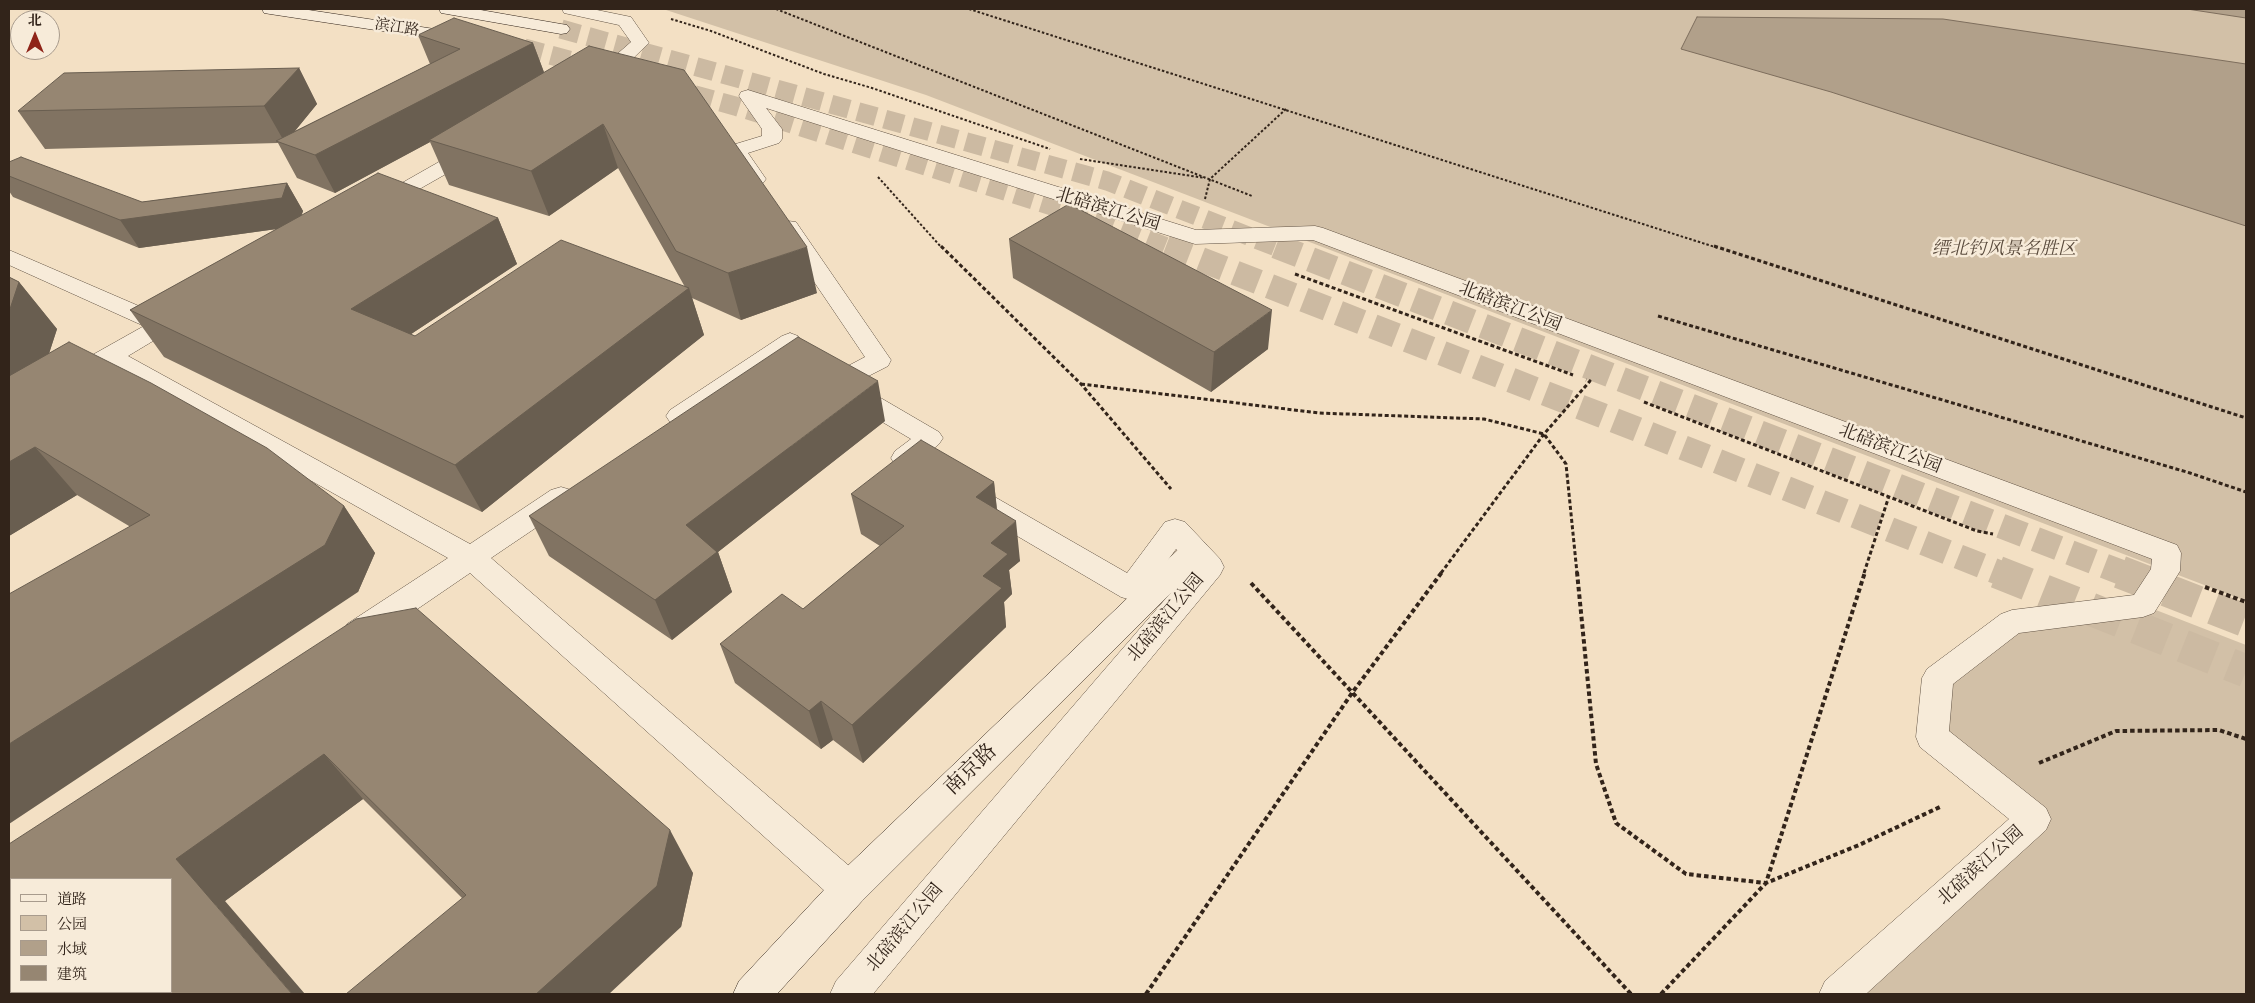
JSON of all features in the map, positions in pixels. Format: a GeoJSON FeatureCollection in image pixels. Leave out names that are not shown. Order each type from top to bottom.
{"type":"FeatureCollection","features":[{"type":"Feature","properties":{"kind":"street","name":"滨江路"},"geometry":{"type":"LineString","coordinates":[[270,9],[475,40]]}},
{"type":"Feature","properties":{"kind":"street"},"geometry":{"type":"LineString","coordinates":[[448,9],[561,29]]}},
{"type":"Feature","properties":{"kind":"street"},"geometry":{"type":"LineString","coordinates":[[570,9],[625,21],[640,43],[600,80],[582,90]]}},
{"type":"Feature","properties":{"kind":"street","name":"北碚滨江公园"},"geometry":{"type":"LineString","coordinates":[[938,477],[904,458],[930,438],[836,383],[879,360],[736,150],[772,139],[772,129],[748,96],[1195,237],[1315,233],[2166,554],[2165,571],[2143,605],[2012,622],[1938,678],[1932,737],[2034,819],[1838,994]]}},
{"type":"Feature","properties":{"kind":"street"},"geometry":{"type":"LineString","coordinates":[[360,215],[488,142]]}},
{"type":"Feature","properties":{"kind":"street"},"geometry":{"type":"LineString","coordinates":[[9,257],[163,325]]}},
{"type":"Feature","properties":{"kind":"street"},"geometry":{"type":"LineString","coordinates":[[76,376],[197,306]]}},
{"type":"Feature","properties":{"kind":"street"},"geometry":{"type":"LineString","coordinates":[[660,430],[790,341]]}},
{"type":"Feature","properties":{"kind":"street"},"geometry":{"type":"LineString","coordinates":[[110,356],[472,558],[849,889]]}},
{"type":"Feature","properties":{"kind":"street"},"geometry":{"type":"LineString","coordinates":[[340,646],[586,480]]}},
{"type":"Feature","properties":{"kind":"street","name":"北碚滨江公园"},"geometry":{"type":"LineString","coordinates":[[849,994],[1210,567],[1175,529],[1131,589],[963,492]]}},
{"type":"Feature","properties":{"kind":"street","name":"南京路"},"geometry":{"type":"LineString","coordinates":[[752,994],[849,889],[1195,551]]}},
{"type":"Feature","properties":{"kind":"path"},"geometry":{"type":"LineString","coordinates":[[969,9],[1286,108],[2246,418]]}},
{"type":"Feature","properties":{"kind":"path"},"geometry":{"type":"LineString","coordinates":[[669,18],[711,31],[824,74],[1050,149]]}},
{"type":"Feature","properties":{"kind":"path"},"geometry":{"type":"LineString","coordinates":[[824,74],[831,123],[926,232],[1081,384],[1174,493]]}},
{"type":"Feature","properties":{"kind":"path"},"geometry":{"type":"LineString","coordinates":[[1195,237],[1210,179],[1286,108]]}},
{"type":"Feature","properties":{"kind":"path"},"geometry":{"type":"LineString","coordinates":[[1079,159],[1210,179]]}},
{"type":"Feature","properties":{"kind":"path"},"geometry":{"type":"LineString","coordinates":[[1146,994],[1352,693],[1544,434],[1590,381],[1286,271]]}},
{"type":"Feature","properties":{"kind":"path"},"geometry":{"type":"LineString","coordinates":[[1081,384],[1319,413],[1484,419],[1544,434],[1566,464],[1596,764],[1616,823],[1686,874],[1766,883]]}},
{"type":"Feature","properties":{"kind":"path"},"geometry":{"type":"LineString","coordinates":[[1766,883],[1888,496]]}},
{"type":"Feature","properties":{"kind":"path"},"geometry":{"type":"LineString","coordinates":[[1247,578],[1631,994]]}},
{"type":"Feature","properties":{"kind":"path"},"geometry":{"type":"LineString","coordinates":[[1661,994],[1766,883],[1859,845],[1990,783],[2116,731],[2219,730],[2246,739]]}},
{"type":"Feature","properties":{"kind":"green space","name":"缙北钓风景名胜区"},"geometry":{"type":"Polygon","coordinates":[[[663,9],[2246,9],[2246,601],[926,95],[663,9]]]}},
{"type":"Feature","properties":{"kind":"green space"},"geometry":{"type":"Polygon","coordinates":[[[2143,605],[2246,645],[2246,994],[1838,994],[2034,819],[1932,737],[1938,678],[2012,622],[2143,605]]]}},
{"type":"Feature","properties":{"kind":"water"},"geometry":{"type":"Polygon","coordinates":[[[2187,9],[2246,9],[2246,18],[2187,9]]]}},
{"type":"Feature","properties":{"kind":"water"},"geometry":{"type":"Polygon","coordinates":[[[1697,17],[1943,19],[2246,64],[2246,226],[1831,92],[1681,49],[1697,17]]]}},
{"type":"Feature","properties":{"kind":"building"},"geometry":{"type":"Polygon","coordinates":[[[454,18],[533,43],[315,155],[276,141],[460,49],[418,35],[454,18]]]}},
{"type":"Feature","properties":{"kind":"building"},"geometry":{"type":"Polygon","coordinates":[[[589,46],[684,70],[807,247],[728,273],[676,251],[603,124],[531,171],[429,140],[589,46]]]}},
{"type":"Feature","properties":{"kind":"building"},"geometry":{"type":"Polygon","coordinates":[[[299,68],[264,106],[18,111],[64,73],[299,68]]]}},
{"type":"Feature","properties":{"kind":"building"},"geometry":{"type":"Polygon","coordinates":[[[21,157],[142,202],[287,183],[282,198],[120,220],[9,176],[9,162],[21,157]]]}},
{"type":"Feature","properties":{"kind":"building"},"geometry":{"type":"Polygon","coordinates":[[[378,173],[498,218],[351,309],[415,336],[561,240],[689,288],[455,465],[130,310],[378,173]]]}},
{"type":"Feature","properties":{"kind":"building"},"geometry":{"type":"Polygon","coordinates":[[[1069,204],[1272,310],[1214,352],[1009,239],[1069,204]]]}},
{"type":"Feature","properties":{"kind":"building"},"geometry":{"type":"Polygon","coordinates":[[[9,277],[19,282],[9,310],[9,277]]]}},
{"type":"Feature","properties":{"kind":"building"},"geometry":{"type":"Polygon","coordinates":[[[798,337],[878,381],[686,525],[717,552],[655,600],[529,516],[798,337]]]}},
{"type":"Feature","properties":{"kind":"building"},"geometry":{"type":"Polygon","coordinates":[[[69,342],[151,383],[267,448],[344,506],[325,545],[9,744],[9,594],[150,515],[35,447],[9,462],[9,376],[69,342]]]}},
{"type":"Feature","properties":{"kind":"building"},"geometry":{"type":"Polygon","coordinates":[[[921,440],[994,482],[976,497],[1016,521],[991,543],[1008,554],[983,576],[1002,588],[852,725],[821,701],[809,711],[720,644],[782,594],[803,609],[904,526],[851,494],[921,440]]]}},
{"type":"Feature","properties":{"kind":"building"},"geometry":{"type":"Polygon","coordinates":[[[416,608],[670,830],[657,886],[536,994],[346,994],[466,895],[324,754],[176,859],[292,994],[9,994],[9,844],[356,619],[416,608]]]}},
{"type":"Feature","properties":{"kind":"tunnel"},"geometry":{"type":"LineString","coordinates":[[561,29],[1107,181],[1279,248]]}},
{"type":"Feature","properties":{"kind":"tunnel"},"geometry":{"type":"LineString","coordinates":[[524,48],[602,69]]}},
{"type":"Feature","properties":{"kind":"tunnel"},"geometry":{"type":"LineString","coordinates":[[667,87],[735,106],[1106,223],[1169,248]]}},
{"type":"Feature","properties":{"kind":"tunnel"},"geometry":{"type":"LineString","coordinates":[[1166,246],[2000,573]]}},
{"type":"Feature","properties":{"kind":"tunnel"},"geometry":{"type":"LineString","coordinates":[[1276,246],[2123,573]]}},
{"type":"Feature","properties":{"kind":"tunnel"},"geometry":{"type":"LineString","coordinates":[[1997,572],[2246,671]]}},
{"type":"Feature","properties":{"kind":"tunnel"},"geometry":{"type":"LineString","coordinates":[[2120,572],[2246,621]]}}]}
